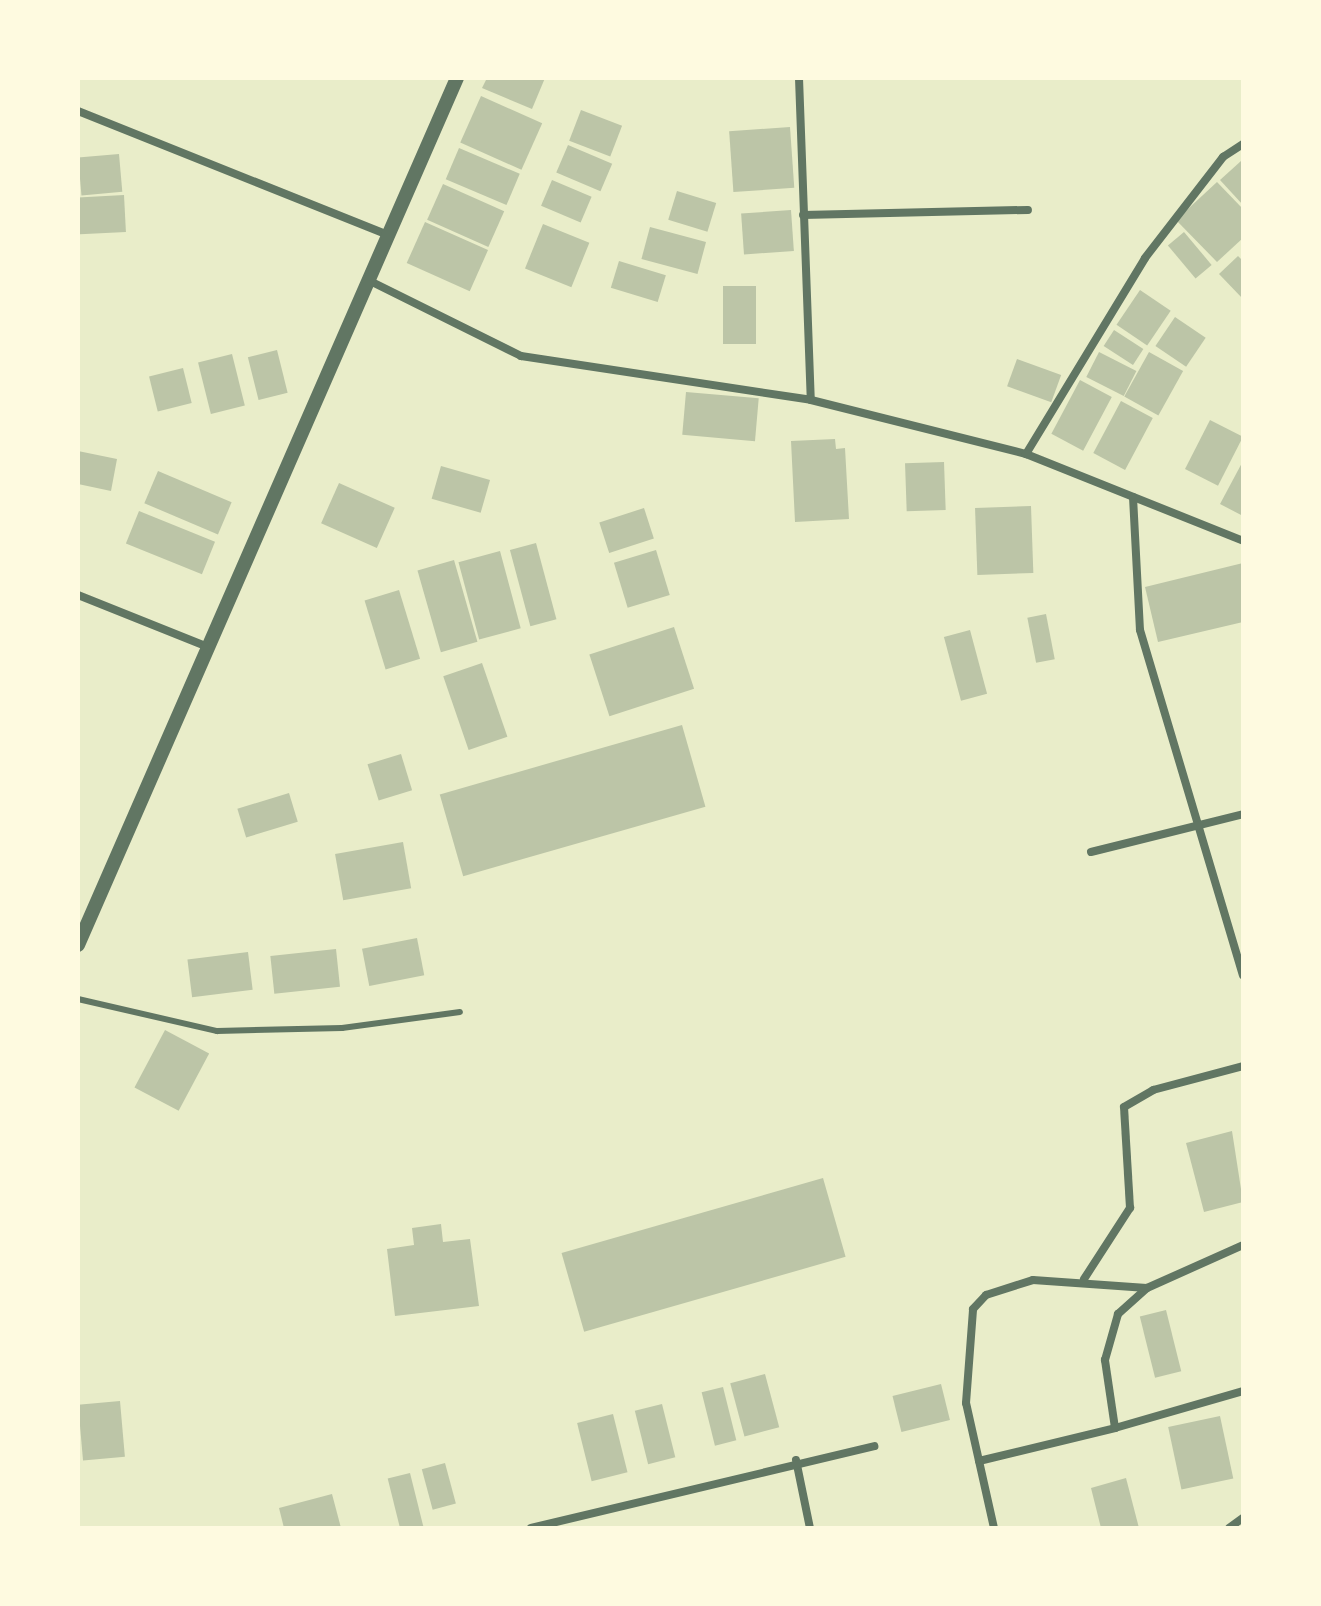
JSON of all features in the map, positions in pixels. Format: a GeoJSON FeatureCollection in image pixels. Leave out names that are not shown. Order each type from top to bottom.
{"type":"FeatureCollection","features":[{"type":"Feature","properties":{"kind":"street"},"geometry":{"type":"LineString","coordinates":[[78,945],[386,234],[457,78]]}},
{"type":"Feature","properties":{"kind":"street"},"geometry":{"type":"LineString","coordinates":[[799,78],[811,400]]}},
{"type":"Feature","properties":{"kind":"street"},"geometry":{"type":"LineString","coordinates":[[78,111],[386,234]]}},
{"type":"Feature","properties":{"kind":"street"},"geometry":{"type":"LineString","coordinates":[[1026,454],[1145,258],[1223,157],[1243,144]]}},
{"type":"Feature","properties":{"kind":"street"},"geometry":{"type":"LineString","coordinates":[[803,215],[1028,210]]}},
{"type":"Feature","properties":{"kind":"street"},"geometry":{"type":"LineString","coordinates":[[368,280],[521,356],[811,400],[1026,454],[1243,541]]}},
{"type":"Feature","properties":{"kind":"street"},"geometry":{"type":"LineString","coordinates":[[1133,497],[1140,630],[1194,826],[1238,939],[1243,975]]}},
{"type":"Feature","properties":{"kind":"street"},"geometry":{"type":"LineString","coordinates":[[78,595],[208,647]]}},
{"type":"Feature","properties":{"kind":"street"},"geometry":{"type":"LineString","coordinates":[[1091,852],[1243,814]]}},
{"type":"Feature","properties":{"kind":"street"},"geometry":{"type":"LineString","coordinates":[[1084,1279],[1130,1208],[1124,1107],[1153,1090],[1243,1066]]}},
{"type":"Feature","properties":{"kind":"street"},"geometry":{"type":"LineString","coordinates":[[1115,1428],[1109,1334],[1118,1314],[1147,1288],[1243,1245]]}},
{"type":"Feature","properties":{"kind":"street"},"geometry":{"type":"LineString","coordinates":[[994,1528],[979,1461],[964,1359],[973,1309],[986,1295],[1033,1280],[1084,1279],[1147,1288]]}},
{"type":"Feature","properties":{"kind":"street"},"geometry":{"type":"LineString","coordinates":[[979,1461],[1115,1428],[1243,1391]]}},
{"type":"Feature","properties":{"kind":"street"},"geometry":{"type":"LineString","coordinates":[[531,1528],[796,1460],[874,1446]]}},
{"type":"Feature","properties":{"kind":"street"},"geometry":{"type":"LineString","coordinates":[[796,1460],[810,1528]]}},
{"type":"Feature","properties":{"kind":"street"},"geometry":{"type":"LineString","coordinates":[[1229,1528],[1243,1518]]}},
{"type":"Feature","properties":{"kind":"lane"},"geometry":{"type":"LineString","coordinates":[[78,999],[217,1031],[342,1028],[460,1012]]}},
{"type":"Feature","properties":{"kind":"building"},"geometry":{"type":"Polygon","coordinates":[[[487,78],[545,78],[532,109],[482,88],[487,78]]]}},
{"type":"Feature","properties":{"kind":"building"},"geometry":{"type":"Polygon","coordinates":[[[481,96],[542,123],[521,170],[460,143],[481,96]]]}},
{"type":"Feature","properties":{"kind":"building"},"geometry":{"type":"Polygon","coordinates":[[[581,110],[622,126],[610,157],[569,141],[581,110]]]}},
{"type":"Feature","properties":{"kind":"building"},"geometry":{"type":"Polygon","coordinates":[[[790,127],[794,188],[733,192],[729,131],[790,127]]]}},
{"type":"Feature","properties":{"kind":"building"},"geometry":{"type":"Polygon","coordinates":[[[568,145],[612,164],[600,191],[556,173],[568,145]]]}},
{"type":"Feature","properties":{"kind":"building"},"geometry":{"type":"Polygon","coordinates":[[[459,148],[520,174],[506,205],[446,179],[459,148]]]}},
{"type":"Feature","properties":{"kind":"building"},"geometry":{"type":"Polygon","coordinates":[[[119,154],[122,192],[81,195],[78,158],[119,154]]]}},
{"type":"Feature","properties":{"kind":"building"},"geometry":{"type":"Polygon","coordinates":[[[1241,161],[1243,163],[1243,205],[1220,180],[1241,161]]]}},
{"type":"Feature","properties":{"kind":"building"},"geometry":{"type":"Polygon","coordinates":[[[552,180],[592,197],[581,223],[541,206],[552,180]]]}},
{"type":"Feature","properties":{"kind":"building"},"geometry":{"type":"Polygon","coordinates":[[[1217,182],[1243,209],[1243,238],[1217,262],[1176,220],[1217,182]]]}},
{"type":"Feature","properties":{"kind":"building"},"geometry":{"type":"Polygon","coordinates":[[[443,184],[504,211],[488,247],[427,220],[443,184]]]}},
{"type":"Feature","properties":{"kind":"building"},"geometry":{"type":"Polygon","coordinates":[[[677,191],[716,203],[707,232],[668,220],[677,191]]]}},
{"type":"Feature","properties":{"kind":"building"},"geometry":{"type":"Polygon","coordinates":[[[124,195],[126,232],[80,234],[78,197],[124,195]]]}},
{"type":"Feature","properties":{"kind":"building"},"geometry":{"type":"Polygon","coordinates":[[[791,210],[794,251],[744,254],[741,213],[791,210]]]}},
{"type":"Feature","properties":{"kind":"building"},"geometry":{"type":"Polygon","coordinates":[[[425,222],[488,250],[470,291],[407,263],[425,222]]]}},
{"type":"Feature","properties":{"kind":"building"},"geometry":{"type":"Polygon","coordinates":[[[543,224],[589,243],[571,287],[525,269],[543,224]]]}},
{"type":"Feature","properties":{"kind":"building"},"geometry":{"type":"Polygon","coordinates":[[[650,227],[706,242],[697,274],[641,259],[650,227]]]}},
{"type":"Feature","properties":{"kind":"building"},"geometry":{"type":"Polygon","coordinates":[[[1184,232],[1212,265],[1196,278],[1168,245],[1184,232]]]}},
{"type":"Feature","properties":{"kind":"building"},"geometry":{"type":"Polygon","coordinates":[[[1238,256],[1243,261],[1243,299],[1219,274],[1238,256]]]}},
{"type":"Feature","properties":{"kind":"building"},"geometry":{"type":"Polygon","coordinates":[[[619,261],[666,275],[658,302],[611,288],[619,261]]]}},
{"type":"Feature","properties":{"kind":"building"},"geometry":{"type":"Polygon","coordinates":[[[723,286],[756,286],[756,344],[723,344],[723,286]]]}},
{"type":"Feature","properties":{"kind":"building"},"geometry":{"type":"Polygon","coordinates":[[[1140,290],[1171,311],[1147,346],[1117,325],[1140,290]]]}},
{"type":"Feature","properties":{"kind":"building"},"geometry":{"type":"Polygon","coordinates":[[[1175,317],[1206,338],[1186,367],[1155,346],[1175,317]]]}},
{"type":"Feature","properties":{"kind":"building"},"geometry":{"type":"Polygon","coordinates":[[[1114,330],[1143,349],[1133,365],[1104,346],[1114,330]]]}},
{"type":"Feature","properties":{"kind":"building"},"geometry":{"type":"Polygon","coordinates":[[[277,350],[288,393],[259,400],[248,357],[277,350]]]}},
{"type":"Feature","properties":{"kind":"building"},"geometry":{"type":"Polygon","coordinates":[[[1099,352],[1136,371],[1124,396],[1086,377],[1099,352]]]}},
{"type":"Feature","properties":{"kind":"building"},"geometry":{"type":"Polygon","coordinates":[[[1149,352],[1183,371],[1158,416],[1124,397],[1149,352]]]}},
{"type":"Feature","properties":{"kind":"building"},"geometry":{"type":"Polygon","coordinates":[[[232,354],[245,405],[211,414],[198,362],[232,354]]]}},
{"type":"Feature","properties":{"kind":"building"},"geometry":{"type":"Polygon","coordinates":[[[1017,359],[1061,375],[1051,402],[1007,386],[1017,359]]]}},
{"type":"Feature","properties":{"kind":"building"},"geometry":{"type":"Polygon","coordinates":[[[183,368],[192,403],[158,411],[149,376],[183,368]]]}},
{"type":"Feature","properties":{"kind":"building"},"geometry":{"type":"Polygon","coordinates":[[[1080,380],[1112,397],[1083,451],[1051,434],[1080,380]]]}},
{"type":"Feature","properties":{"kind":"building"},"geometry":{"type":"Polygon","coordinates":[[[686,392],[759,398],[755,441],[682,435],[686,392]]]}},
{"type":"Feature","properties":{"kind":"building"},"geometry":{"type":"Polygon","coordinates":[[[1121,401],[1153,418],[1125,470],[1093,453],[1121,401]]]}},
{"type":"Feature","properties":{"kind":"building"},"geometry":{"type":"Polygon","coordinates":[[[1210,420],[1243,437],[1218,486],[1185,469],[1210,420]]]}},
{"type":"Feature","properties":{"kind":"building"},"geometry":{"type":"Polygon","coordinates":[[[835,439],[836,449],[845,448],[849,519],[795,522],[791,441],[835,439]]]}},
{"type":"Feature","properties":{"kind":"building"},"geometry":{"type":"Polygon","coordinates":[[[78,451],[117,459],[111,491],[78,484],[78,451]]]}},
{"type":"Feature","properties":{"kind":"building"},"geometry":{"type":"Polygon","coordinates":[[[1243,461],[1243,516],[1220,504],[1243,461]]]}},
{"type":"Feature","properties":{"kind":"building"},"geometry":{"type":"Polygon","coordinates":[[[944,462],[946,510],[907,511],[905,463],[944,462]]]}},
{"type":"Feature","properties":{"kind":"building"},"geometry":{"type":"Polygon","coordinates":[[[441,466],[490,480],[481,513],[432,499],[441,466]]]}},
{"type":"Feature","properties":{"kind":"building"},"geometry":{"type":"Polygon","coordinates":[[[158,471],[232,502],[218,534],[144,503],[158,471]]]}},
{"type":"Feature","properties":{"kind":"building"},"geometry":{"type":"Polygon","coordinates":[[[339,483],[395,508],[377,548],[321,523],[339,483]]]}},
{"type":"Feature","properties":{"kind":"building"},"geometry":{"type":"Polygon","coordinates":[[[1031,506],[1033,573],[977,575],[975,508],[1031,506]]]}},
{"type":"Feature","properties":{"kind":"building"},"geometry":{"type":"Polygon","coordinates":[[[644,508],[654,538],[609,553],[599,523],[644,508]]]}},
{"type":"Feature","properties":{"kind":"building"},"geometry":{"type":"Polygon","coordinates":[[[139,511],[215,542],[202,574],[126,543],[139,511]]]}},
{"type":"Feature","properties":{"kind":"building"},"geometry":{"type":"Polygon","coordinates":[[[536,543],[556,619],[530,626],[510,550],[536,543]]]}},
{"type":"Feature","properties":{"kind":"building"},"geometry":{"type":"Polygon","coordinates":[[[656,550],[670,595],[628,608],[614,563],[656,550]]]}},
{"type":"Feature","properties":{"kind":"building"},"geometry":{"type":"Polygon","coordinates":[[[500,551],[521,628],[479,639],[458,562],[500,551]]]}},
{"type":"Feature","properties":{"kind":"building"},"geometry":{"type":"Polygon","coordinates":[[[454,560],[477,642],[441,652],[417,570],[454,560]]]}},
{"type":"Feature","properties":{"kind":"building"},"geometry":{"type":"Polygon","coordinates":[[[1243,563],[1243,622],[1158,642],[1145,587],[1243,563]]]}},
{"type":"Feature","properties":{"kind":"building"},"geometry":{"type":"Polygon","coordinates":[[[399,590],[420,659],[386,669],[365,601],[399,590]]]}},
{"type":"Feature","properties":{"kind":"building"},"geometry":{"type":"Polygon","coordinates":[[[1046,614],[1055,659],[1036,663],[1027,618],[1046,614]]]}},
{"type":"Feature","properties":{"kind":"building"},"geometry":{"type":"Polygon","coordinates":[[[674,627],[694,689],[609,716],[589,655],[674,627]]]}},
{"type":"Feature","properties":{"kind":"building"},"geometry":{"type":"Polygon","coordinates":[[[970,630],[987,694],[961,701],[944,637],[970,630]]]}},
{"type":"Feature","properties":{"kind":"building"},"geometry":{"type":"Polygon","coordinates":[[[482,663],[507,737],[469,750],[443,676],[482,663]]]}},
{"type":"Feature","properties":{"kind":"building"},"geometry":{"type":"Polygon","coordinates":[[[682,725],[705,807],[463,876],[440,794],[682,725]]]}},
{"type":"Feature","properties":{"kind":"building"},"geometry":{"type":"Polygon","coordinates":[[[401,754],[412,790],[379,801],[368,764],[401,754]]]}},
{"type":"Feature","properties":{"kind":"building"},"geometry":{"type":"Polygon","coordinates":[[[289,793],[298,822],[246,837],[237,809],[289,793]]]}},
{"type":"Feature","properties":{"kind":"building"},"geometry":{"type":"Polygon","coordinates":[[[403,842],[411,888],[343,900],[335,854],[403,842]]]}},
{"type":"Feature","properties":{"kind":"building"},"geometry":{"type":"Polygon","coordinates":[[[417,938],[424,975],[369,986],[362,949],[417,938]]]}},
{"type":"Feature","properties":{"kind":"building"},"geometry":{"type":"Polygon","coordinates":[[[336,949],[340,987],[274,994],[270,956],[336,949]]]}},
{"type":"Feature","properties":{"kind":"building"},"geometry":{"type":"Polygon","coordinates":[[[248,952],[253,990],[192,997],[187,959],[248,952]]]}},
{"type":"Feature","properties":{"kind":"building"},"geometry":{"type":"Polygon","coordinates":[[[165,1030],[209,1053],[179,1111],[134,1087],[165,1030]]]}},
{"type":"Feature","properties":{"kind":"building"},"geometry":{"type":"Polygon","coordinates":[[[1232,1131],[1243,1202],[1204,1212],[1186,1143],[1232,1131]]]}},
{"type":"Feature","properties":{"kind":"building"},"geometry":{"type":"Polygon","coordinates":[[[823,1178],[846,1257],[584,1332],[562,1253],[823,1178]]]}},
{"type":"Feature","properties":{"kind":"building"},"geometry":{"type":"Polygon","coordinates":[[[441,1224],[443,1242],[470,1239],[479,1306],[395,1316],[387,1249],[414,1245],[412,1228],[441,1224]]]}},
{"type":"Feature","properties":{"kind":"building"},"geometry":{"type":"Polygon","coordinates":[[[1166,1310],[1181,1371],[1155,1378],[1140,1317],[1166,1310]]]}},
{"type":"Feature","properties":{"kind":"building"},"geometry":{"type":"Polygon","coordinates":[[[765,1374],[779,1427],[744,1436],[730,1383],[765,1374]]]}},
{"type":"Feature","properties":{"kind":"building"},"geometry":{"type":"Polygon","coordinates":[[[941,1384],[950,1420],[901,1432],[892,1396],[941,1384]]]}},
{"type":"Feature","properties":{"kind":"building"},"geometry":{"type":"Polygon","coordinates":[[[723,1387],[736,1440],[715,1446],[702,1392],[723,1387]]]}},
{"type":"Feature","properties":{"kind":"building"},"geometry":{"type":"Polygon","coordinates":[[[120,1401],[125,1457],[83,1460],[78,1405],[120,1401]]]}},
{"type":"Feature","properties":{"kind":"building"},"geometry":{"type":"Polygon","coordinates":[[[662,1404],[675,1457],[648,1464],[635,1411],[662,1404]]]}},
{"type":"Feature","properties":{"kind":"building"},"geometry":{"type":"Polygon","coordinates":[[[613,1414],[628,1472],[592,1481],[577,1423],[613,1414]]]}},
{"type":"Feature","properties":{"kind":"building"},"geometry":{"type":"Polygon","coordinates":[[[1220,1416],[1233,1479],[1181,1490],[1168,1427],[1220,1416]]]}},
{"type":"Feature","properties":{"kind":"building"},"geometry":{"type":"Polygon","coordinates":[[[445,1463],[456,1504],[433,1510],[422,1469],[445,1463]]]}},
{"type":"Feature","properties":{"kind":"building"},"geometry":{"type":"Polygon","coordinates":[[[410,1473],[423,1526],[400,1528],[388,1479],[410,1473]]]}},
{"type":"Feature","properties":{"kind":"building"},"geometry":{"type":"Polygon","coordinates":[[[1126,1478],[1139,1528],[1101,1528],[1091,1488],[1126,1478]]]}},
{"type":"Feature","properties":{"kind":"building"},"geometry":{"type":"Polygon","coordinates":[[[332,1494],[341,1528],[284,1528],[279,1508],[332,1494]]]}}]}
